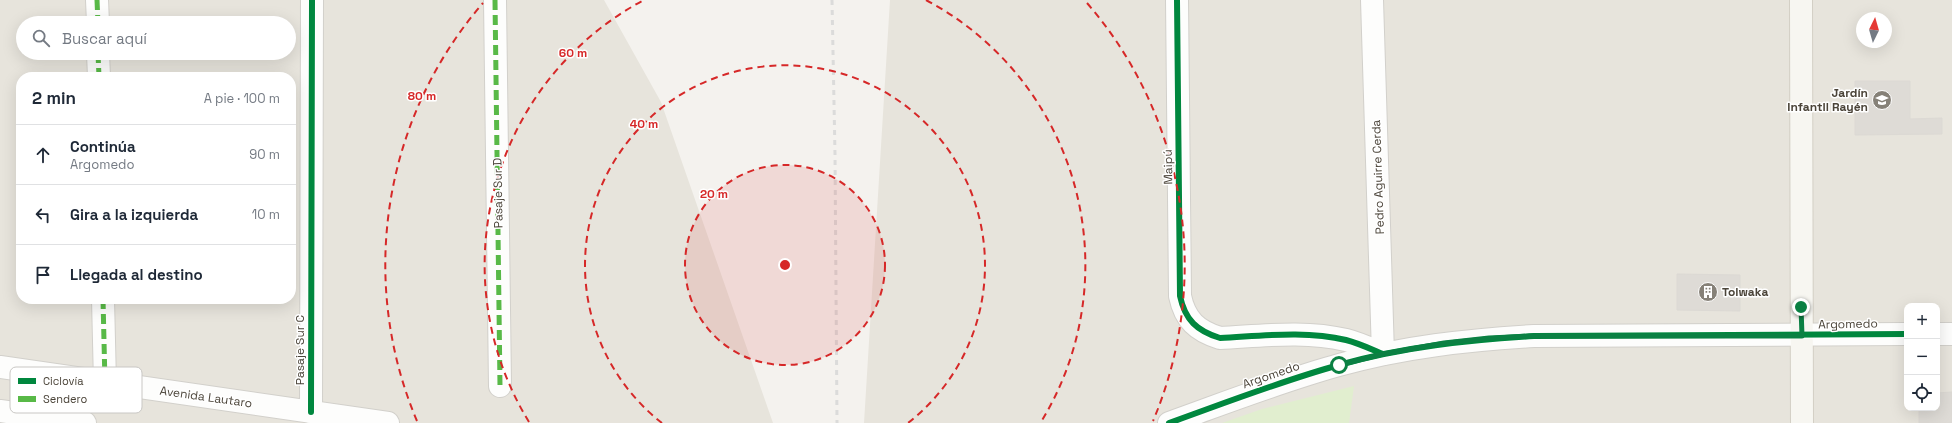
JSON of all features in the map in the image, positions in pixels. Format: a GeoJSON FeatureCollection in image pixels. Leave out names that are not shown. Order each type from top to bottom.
{"type":"FeatureCollection","features":[{"type":"Feature","properties":{"kind":"main road"},"geometry":{"type":"LineString","coordinates":[[1801,0],[1802,423]]}},
{"type":"Feature","properties":{"kind":"street"},"geometry":{"type":"LineString","coordinates":[[97,0],[98,16]]}},
{"type":"Feature","properties":{"kind":"street","name":"Pasaje Sur C"},"geometry":{"type":"LineString","coordinates":[[311,412],[312,0]]}},
{"type":"Feature","properties":{"kind":"street","name":"Pasaje Sur D"},"geometry":{"type":"LineString","coordinates":[[495,0],[500,386]]}},
{"type":"Feature","properties":{"kind":"street","name":"Maipú"},"geometry":{"type":"LineString","coordinates":[[1177,0],[1180,296],[1182,308],[1188,319],[1197,328],[1220,338],[1307,334],[1328,336],[1348,340],[1383,354]]}},
{"type":"Feature","properties":{"kind":"street","name":"Pedro Aguirre Cerda"},"geometry":{"type":"LineString","coordinates":[[1372,0],[1383,354]]}},
{"type":"Feature","properties":{"kind":"street"},"geometry":{"type":"LineString","coordinates":[[98,60],[99,72]]}},
{"type":"Feature","properties":{"kind":"street"},"geometry":{"type":"LineString","coordinates":[[103,304],[105,367]]}},
{"type":"Feature","properties":{"kind":"street","name":"Argomedo"},"geometry":{"type":"LineString","coordinates":[[1169,423],[1286,381],[1339,365],[1383,354],[1444,343],[1534,336],[1802,336],[1904,334]]}},
{"type":"Feature","properties":{"kind":"street"},"geometry":{"type":"LineString","coordinates":[[1940,334],[1952,334]]}},
{"type":"Feature","properties":{"kind":"street","name":"Avenida Lautaro"},"geometry":{"type":"LineString","coordinates":[[0,368],[10,369]]}},
{"type":"Feature","properties":{"kind":"street","name":"Avenida Lautaro"},"geometry":{"type":"LineString","coordinates":[[142,388],[388,423]]}},
{"type":"Feature","properties":{"kind":"street"},"geometry":{"type":"LineString","coordinates":[[0,411],[10,412]]}},
{"type":"Feature","properties":{"kind":"street"},"geometry":{"type":"LineString","coordinates":[[14,413],[85,423]]}},
{"type":"Feature","properties":{"kind":"shaded area"},"geometry":{"type":"Polygon","coordinates":[[[0,0],[604,0],[661,102],[773,423],[0,423],[0,0]]]}},
{"type":"Feature","properties":{"kind":"shaded area"},"geometry":{"type":"Polygon","coordinates":[[[890,0],[1952,0],[1952,423],[864,423],[890,0]]]}},
{"type":"Feature","properties":{"kind":"green space"},"geometry":{"type":"Polygon","coordinates":[[[1354,386],[1349,423],[1222,423],[1262,409],[1354,386]]]}},
{"type":"Feature","properties":{"kind":"building","name":"Jardín Infantil Rayén"},"geometry":{"type":"Polygon","coordinates":[[[1855,81],[1910,81],[1910,119],[1942,118],[1942,134],[1855,135],[1855,81]]]}},
{"type":"Feature","properties":{"kind":"building","name":"Tolwaka"},"geometry":{"type":"Polygon","coordinates":[[[1677,274],[1740,275],[1740,311],[1677,310],[1677,274]]]}},
{"type":"Feature","properties":{"kind":"building"},"geometry":{"type":"Polygon","coordinates":[[[1952,392],[1952,423],[1919,423],[1919,411],[1940,411],[1940,393],[1952,392]]]}},
{"type":"Feature","properties":{"kind":"railway"},"geometry":{"type":"LineString","coordinates":[[832,0],[837,423]]}},
{"type":"Feature","properties":{"kind":"marked path"},"geometry":{"type":"LineString","coordinates":[[97,0],[98,16]]}},
{"type":"Feature","properties":{"kind":"marked path"},"geometry":{"type":"LineString","coordinates":[[495,0],[500,386]]}},
{"type":"Feature","properties":{"kind":"marked path"},"geometry":{"type":"LineString","coordinates":[[98,60],[99,72]]}},
{"type":"Feature","properties":{"kind":"marked path"},"geometry":{"type":"LineString","coordinates":[[103,304],[105,367]]}},
{"type":"Feature","properties":{"kind":"cycle path"},"geometry":{"type":"LineString","coordinates":[[311,412],[312,0]]}},
{"type":"Feature","properties":{"kind":"cycle path"},"geometry":{"type":"LineString","coordinates":[[1177,0],[1180,296],[1185,312],[1193,323],[1199,328],[1220,338],[1283,334],[1315,335],[1346,340],[1360,344],[1383,354]]}},
{"type":"Feature","properties":{"kind":"cycle path"},"geometry":{"type":"LineString","coordinates":[[1169,423],[1317,371],[1387,353],[1435,345],[1534,336],[1904,334]]}},
{"type":"Feature","properties":{"kind":"place","name":"Jardín Infantil Rayén"},"geometry":{"type":"Point","coordinates":[1882,100]}},
{"type":"Feature","properties":{"kind":"place","name":"Tolwaka"},"geometry":{"type":"Point","coordinates":[1708,292]}},
{"type":"Feature","properties":{"kind":"route"},"geometry":{"type":"LineString","coordinates":[[1339,365],[1383,354],[1444,343],[1489,338],[1534,336],[1802,336],[1801,307]]}}]}
